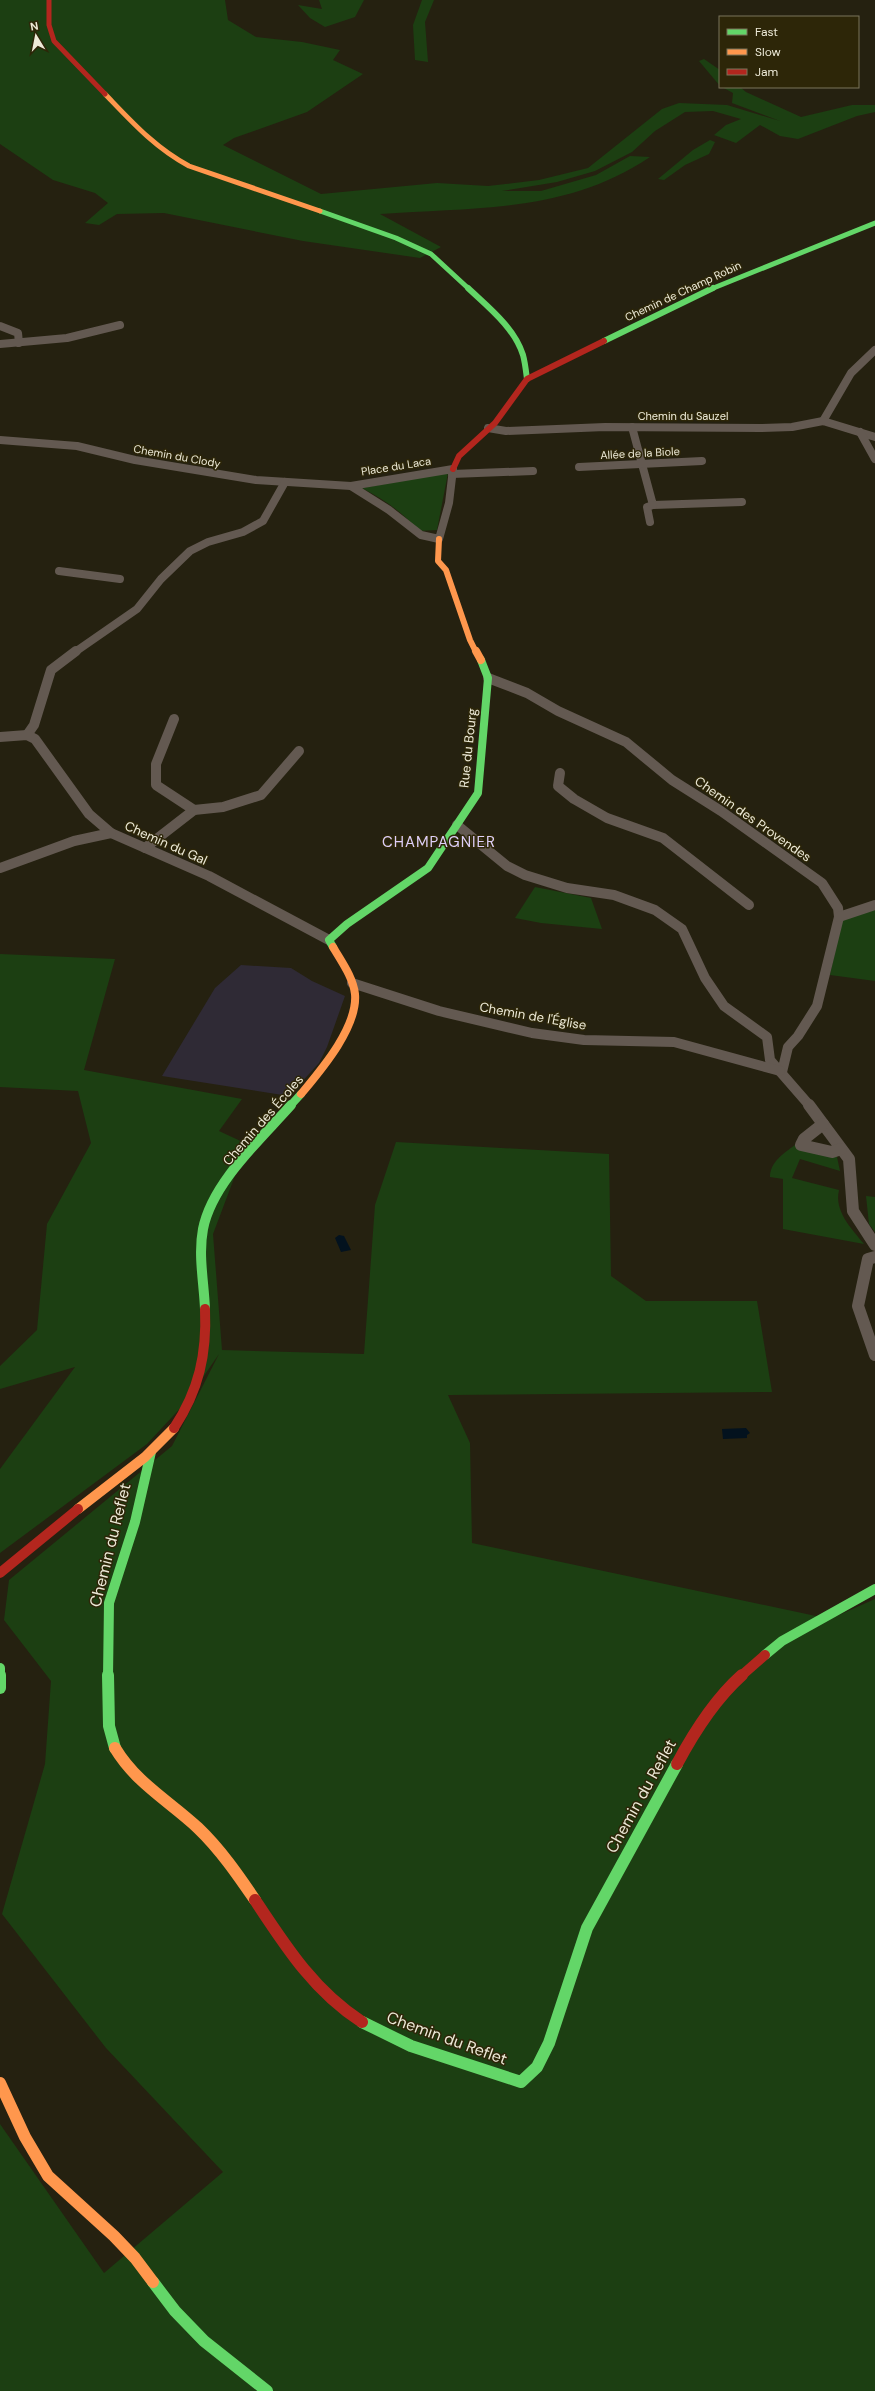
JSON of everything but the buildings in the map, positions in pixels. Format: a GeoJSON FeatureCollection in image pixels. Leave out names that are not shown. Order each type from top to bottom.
{"type":"FeatureCollection","features":[{"type":"Feature","properties":{"kind":"street"},"geometry":{"type":"LineString","coordinates":[[49,0],[49,25],[54,41],[151,142],[172,158],[189,166],[288,199],[396,238],[431,254],[494,313],[514,336],[523,355],[527,380],[510,404],[459,456],[452,471],[449,503],[440,539]]}},
{"type":"Feature","properties":{"kind":"street","name":"Chemin de Champ Robin"},"geometry":{"type":"LineString","coordinates":[[527,380],[726,282],[875,223]]}},
{"type":"Feature","properties":{"kind":"street"},"geometry":{"type":"LineString","coordinates":[[0,344],[68,338],[120,325]]}},
{"type":"Feature","properties":{"kind":"street"},"geometry":{"type":"LineString","coordinates":[[0,326],[18,333],[19,343]]}},
{"type":"Feature","properties":{"kind":"street"},"geometry":{"type":"LineString","coordinates":[[823,421],[851,373],[875,350]]}},
{"type":"Feature","properties":{"kind":"street","name":"Chemin du Sauzel"},"geometry":{"type":"LineString","coordinates":[[488,428],[506,432],[632,427],[761,428],[792,427],[823,421],[875,437]]}},
{"type":"Feature","properties":{"kind":"street"},"geometry":{"type":"LineString","coordinates":[[632,427],[644,465],[653,505]]}},
{"type":"Feature","properties":{"kind":"street"},"geometry":{"type":"LineString","coordinates":[[860,432],[875,459]]}},
{"type":"Feature","properties":{"kind":"street","name":"Chemin du Clody"},"geometry":{"type":"LineString","coordinates":[[0,440],[77,446],[135,460],[196,471],[285,482],[351,486]]}},
{"type":"Feature","properties":{"kind":"street","name":"Allée de la Biole"},"geometry":{"type":"LineString","coordinates":[[579,467],[702,461]]}},
{"type":"Feature","properties":{"kind":"street","name":"Place du Laca"},"geometry":{"type":"LineString","coordinates":[[351,486],[452,471],[534,471]]}},
{"type":"Feature","properties":{"kind":"street"},"geometry":{"type":"LineString","coordinates":[[0,736],[27,736],[34,725],[51,670],[137,609],[161,579],[190,551],[208,542],[243,532],[263,521],[285,482]]}},
{"type":"Feature","properties":{"kind":"street","name":"Place du Laca"},"geometry":{"type":"LineString","coordinates":[[351,486],[389,510],[421,535],[440,539]]}},
{"type":"Feature","properties":{"kind":"street"},"geometry":{"type":"LineString","coordinates":[[650,522],[647,507],[653,505],[742,502]]}},
{"type":"Feature","properties":{"kind":"street","name":"Rue du Bourg"},"geometry":{"type":"LineString","coordinates":[[329,940],[347,924],[428,868],[478,793],[488,678],[487,671],[470,640],[456,592],[446,570],[438,561],[437,554],[440,539]]}},
{"type":"Feature","properties":{"kind":"street"},"geometry":{"type":"LineString","coordinates":[[59,571],[120,580]]}},
{"type":"Feature","properties":{"kind":"street","name":"Chemin des Provendes"},"geometry":{"type":"LineString","coordinates":[[488,678],[527,693],[558,711],[626,742],[672,780],[721,812],[822,883],[838,908],[839,917]]}},
{"type":"Feature","properties":{"kind":"street"},"geometry":{"type":"LineString","coordinates":[[174,718],[156,764],[156,785],[194,810]]}},
{"type":"Feature","properties":{"kind":"street","name":"Chemin du Gal"},"geometry":{"type":"LineString","coordinates":[[27,736],[35,739],[89,814],[111,833],[209,876],[329,940]]}},
{"type":"Feature","properties":{"kind":"street"},"geometry":{"type":"LineString","coordinates":[[145,848],[194,810],[223,808],[261,795],[277,779],[299,751]]}},
{"type":"Feature","properties":{"kind":"street"},"geometry":{"type":"LineString","coordinates":[[560,773],[558,786],[574,799],[607,818],[662,838],[749,905]]}},
{"type":"Feature","properties":{"kind":"street"},"geometry":{"type":"LineString","coordinates":[[457,825],[507,866],[525,875],[567,888],[614,895],[660,914],[682,928],[705,978],[724,1006],[760,1030],[769,1044],[770,1060],[782,1072],[849,1159],[853,1211],[875,1245]]}},
{"type":"Feature","properties":{"kind":"street"},"geometry":{"type":"LineString","coordinates":[[0,868],[74,841],[111,833]]}},
{"type":"Feature","properties":{"kind":"street"},"geometry":{"type":"LineString","coordinates":[[782,1072],[788,1047],[798,1036],[817,1006],[839,917],[875,905]]}},
{"type":"Feature","properties":{"kind":"street","name":"Chemin des Écoles"},"geometry":{"type":"LineString","coordinates":[[0,1573],[26,1548],[151,1452],[172,1431],[198,1388],[205,1366],[206,1329],[201,1243],[212,1205],[238,1166],[311,1085],[346,1029],[355,1000],[352,983],[329,940]]}},
{"type":"Feature","properties":{"kind":"street","name":"Chemin de l'Église"},"geometry":{"type":"LineString","coordinates":[[352,983],[397,996],[439,1011],[532,1032],[584,1040],[674,1042],[782,1072]]}},
{"type":"Feature","properties":{"kind":"street"},"geometry":{"type":"LineString","coordinates":[[769,1044],[788,1047]]}},
{"type":"Feature","properties":{"kind":"street"},"geometry":{"type":"LineString","coordinates":[[823,1124],[804,1139],[801,1145],[832,1152],[841,1149]]}},
{"type":"Feature","properties":{"kind":"street"},"geometry":{"type":"LineString","coordinates":[[875,1257],[868,1258],[868,1269],[862,1283],[858,1303],[875,1355]]}},
{"type":"Feature","properties":{"kind":"street","name":"Chemin du Reflet"},"geometry":{"type":"LineString","coordinates":[[151,1452],[143,1474],[134,1524],[117,1572],[110,1602],[108,1627],[112,1743],[126,1766],[199,1829],[214,1845],[290,1951],[317,1986],[333,2000],[353,2016],[386,2035],[476,2068],[521,2082],[537,2068],[549,2043],[581,1944],[607,1891],[691,1738],[724,1691],[782,1641],[875,1589]]}},
{"type":"Feature","properties":{"kind":"street"},"geometry":{"type":"LineString","coordinates":[[0,1668],[0,1688]]}},
{"type":"Feature","properties":{"kind":"street"},"geometry":{"type":"LineString","coordinates":[[0,2083],[25,2137],[48,2176],[63,2192],[114,2236],[135,2258],[175,2311],[204,2341],[267,2391]]}},
{"type":"Feature","properties":{"kind":"shaded area"},"geometry":{"type":"Polygon","coordinates":[[[241,965],[291,968],[312,981],[345,996],[327,1047],[319,1063],[289,1096],[162,1076],[215,988],[241,965]]]}},
{"type":"Feature","properties":{"kind":"green space"},"geometry":{"type":"Polygon","coordinates":[[[0,0],[225,0],[228,20],[256,37],[302,42],[340,50],[333,60],[363,74],[307,112],[234,138],[223,145],[321,194],[437,183],[488,186],[539,180],[588,168],[662,109],[679,103],[727,105],[780,121],[732,103],[733,93],[724,88],[741,88],[746,92],[801,117],[852,105],[875,105],[875,112],[857,116],[798,139],[780,136],[760,125],[736,143],[714,135],[726,125],[741,119],[713,111],[685,112],[655,131],[632,152],[595,171],[557,182],[502,191],[541,191],[596,175],[630,156],[650,157],[619,175],[586,189],[553,198],[520,204],[486,208],[380,214],[441,247],[420,258],[303,241],[164,213],[117,214],[99,225],[85,223],[108,203],[95,193],[53,180],[0,144],[0,0]]]}},
{"type":"Feature","properties":{"kind":"green space"},"geometry":{"type":"Polygon","coordinates":[[[319,0],[364,0],[355,17],[325,27],[310,18],[298,5],[322,9],[319,0]]]}},
{"type":"Feature","properties":{"kind":"green space"},"geometry":{"type":"Polygon","coordinates":[[[422,0],[434,0],[425,22],[428,62],[415,60],[413,25],[422,0]]]}},
{"type":"Feature","properties":{"kind":"green space"},"geometry":{"type":"Polygon","coordinates":[[[704,59],[719,69],[719,85],[699,61],[704,59]]]}},
{"type":"Feature","properties":{"kind":"green space"},"geometry":{"type":"Polygon","coordinates":[[[710,140],[715,142],[709,154],[685,165],[664,180],[658,179],[693,150],[710,140]]]}},
{"type":"Feature","properties":{"kind":"green space"},"geometry":{"type":"Polygon","coordinates":[[[448,473],[437,530],[419,531],[393,507],[362,488],[448,473]]]}},
{"type":"Feature","properties":{"kind":"green space"},"geometry":{"type":"Polygon","coordinates":[[[535,887],[591,898],[602,929],[541,923],[515,918],[535,887]]]}},
{"type":"Feature","properties":{"kind":"green space"},"geometry":{"type":"Polygon","coordinates":[[[875,908],[875,981],[830,975],[842,919],[875,908]]]}},
{"type":"Feature","properties":{"kind":"green space"},"geometry":{"type":"Polygon","coordinates":[[[0,954],[115,959],[84,1070],[242,1099],[219,1131],[247,1144],[213,1234],[222,1350],[364,1354],[375,1205],[396,1142],[609,1154],[611,1276],[646,1301],[757,1301],[772,1392],[448,1395],[470,1443],[472,1543],[830,1619],[875,1599],[875,2391],[0,2391],[0,2124],[104,2273],[223,2172],[106,2048],[2,1914],[45,1764],[51,1681],[4,1620],[9,1580],[172,1446],[219,1354],[186,1402],[147,1444],[0,1553],[0,1469],[75,1367],[0,1389],[0,1366],[37,1330],[47,1224],[91,1143],[78,1091],[0,1087],[0,954]]]}},
{"type":"Feature","properties":{"kind":"green space"},"geometry":{"type":"Polygon","coordinates":[[[795,1145],[837,1157],[840,1171],[800,1159],[792,1178],[839,1190],[838,1198],[841,1212],[864,1244],[783,1229],[783,1179],[770,1177],[772,1167],[778,1158],[795,1145]]]}},
{"type":"Feature","properties":{"kind":"green space"},"geometry":{"type":"Polygon","coordinates":[[[866,1196],[875,1197],[875,1232],[869,1224],[866,1196]]]}},
{"type":"Feature","properties":{"kind":"water"},"geometry":{"type":"Polygon","coordinates":[[[339,1235],[344,1236],[351,1250],[341,1252],[335,1238],[339,1235]]]}},
{"type":"Feature","properties":{"kind":"water"},"geometry":{"type":"Polygon","coordinates":[[[746,1428],[750,1433],[747,1435],[747,1438],[723,1439],[722,1429],[746,1428]]]}},
{"type":"Feature","properties":{"kind":"traffic: fast"},"geometry":{"type":"LineString","coordinates":[[320,211],[396,238],[431,254],[494,313],[514,336],[523,355],[527,379]]}},
{"type":"Feature","properties":{"kind":"traffic: fast"},"geometry":{"type":"LineString","coordinates":[[604,341],[726,282],[875,223]]}},
{"type":"Feature","properties":{"kind":"traffic: fast"},"geometry":{"type":"LineString","coordinates":[[333,947],[329,940],[347,924],[428,868],[478,793],[488,678],[481,660]]}},
{"type":"Feature","properties":{"kind":"traffic: fast"},"geometry":{"type":"LineString","coordinates":[[205,1309],[201,1249],[203,1229],[208,1212],[218,1194],[244,1158],[301,1094]]}},
{"type":"Feature","properties":{"kind":"traffic: fast"},"geometry":{"type":"LineString","coordinates":[[115,1748],[109,1726],[107,1638],[109,1603],[114,1582],[135,1522],[151,1452]]}},
{"type":"Feature","properties":{"kind":"traffic: fast"},"geometry":{"type":"LineString","coordinates":[[765,1655],[782,1641],[875,1589]]}},
{"type":"Feature","properties":{"kind":"traffic: fast"},"geometry":{"type":"LineString","coordinates":[[0,1668],[0,1688]]}},
{"type":"Feature","properties":{"kind":"traffic: fast"},"geometry":{"type":"LineString","coordinates":[[362,2022],[411,2046],[521,2082],[537,2067],[549,2043],[587,1928],[677,1764]]}},
{"type":"Feature","properties":{"kind":"traffic: fast"},"geometry":{"type":"LineString","coordinates":[[153,2282],[175,2311],[204,2341],[267,2391]]}},
{"type":"Feature","properties":{"kind":"traffic: slow"},"geometry":{"type":"LineString","coordinates":[[105,94],[154,143],[165,152],[189,166],[320,211]]}},
{"type":"Feature","properties":{"kind":"traffic: slow"},"geometry":{"type":"LineString","coordinates":[[439,539],[438,561],[446,570],[470,640],[481,660]]}},
{"type":"Feature","properties":{"kind":"traffic: slow"},"geometry":{"type":"LineString","coordinates":[[301,1094],[318,1074],[336,1047],[351,1019],[355,1006],[354,988],[346,969],[333,947]]}},
{"type":"Feature","properties":{"kind":"traffic: slow"},"geometry":{"type":"LineString","coordinates":[[78,1509],[145,1457],[174,1428]]}},
{"type":"Feature","properties":{"kind":"traffic: slow"},"geometry":{"type":"LineString","coordinates":[[115,1748],[131,1772],[206,1836],[228,1862],[255,1900]]}},
{"type":"Feature","properties":{"kind":"traffic: slow"},"geometry":{"type":"LineString","coordinates":[[0,2083],[25,2137],[48,2176],[114,2236],[135,2258],[153,2282]]}},
{"type":"Feature","properties":{"kind":"traffic: jam"},"geometry":{"type":"LineString","coordinates":[[49,0],[49,25],[54,41],[105,94]]}},
{"type":"Feature","properties":{"kind":"traffic: jam"},"geometry":{"type":"LineString","coordinates":[[453,469],[459,456],[495,423],[527,379],[604,341]]}},
{"type":"Feature","properties":{"kind":"traffic: jam"},"geometry":{"type":"LineString","coordinates":[[174,1428],[191,1400],[201,1372],[205,1342],[205,1309]]}},
{"type":"Feature","properties":{"kind":"traffic: jam"},"geometry":{"type":"LineString","coordinates":[[0,1573],[78,1509]]}},
{"type":"Feature","properties":{"kind":"traffic: jam"},"geometry":{"type":"LineString","coordinates":[[677,1764],[691,1738],[724,1691],[765,1655]]}},
{"type":"Feature","properties":{"kind":"traffic: jam"},"geometry":{"type":"LineString","coordinates":[[255,1900],[301,1968],[329,1998],[362,2022]]}},
{"type":"Feature","properties":{"kind":"district","name":"CHAMPAGNIER"},"geometry":{"type":"Point","coordinates":[439,842]}}]}
